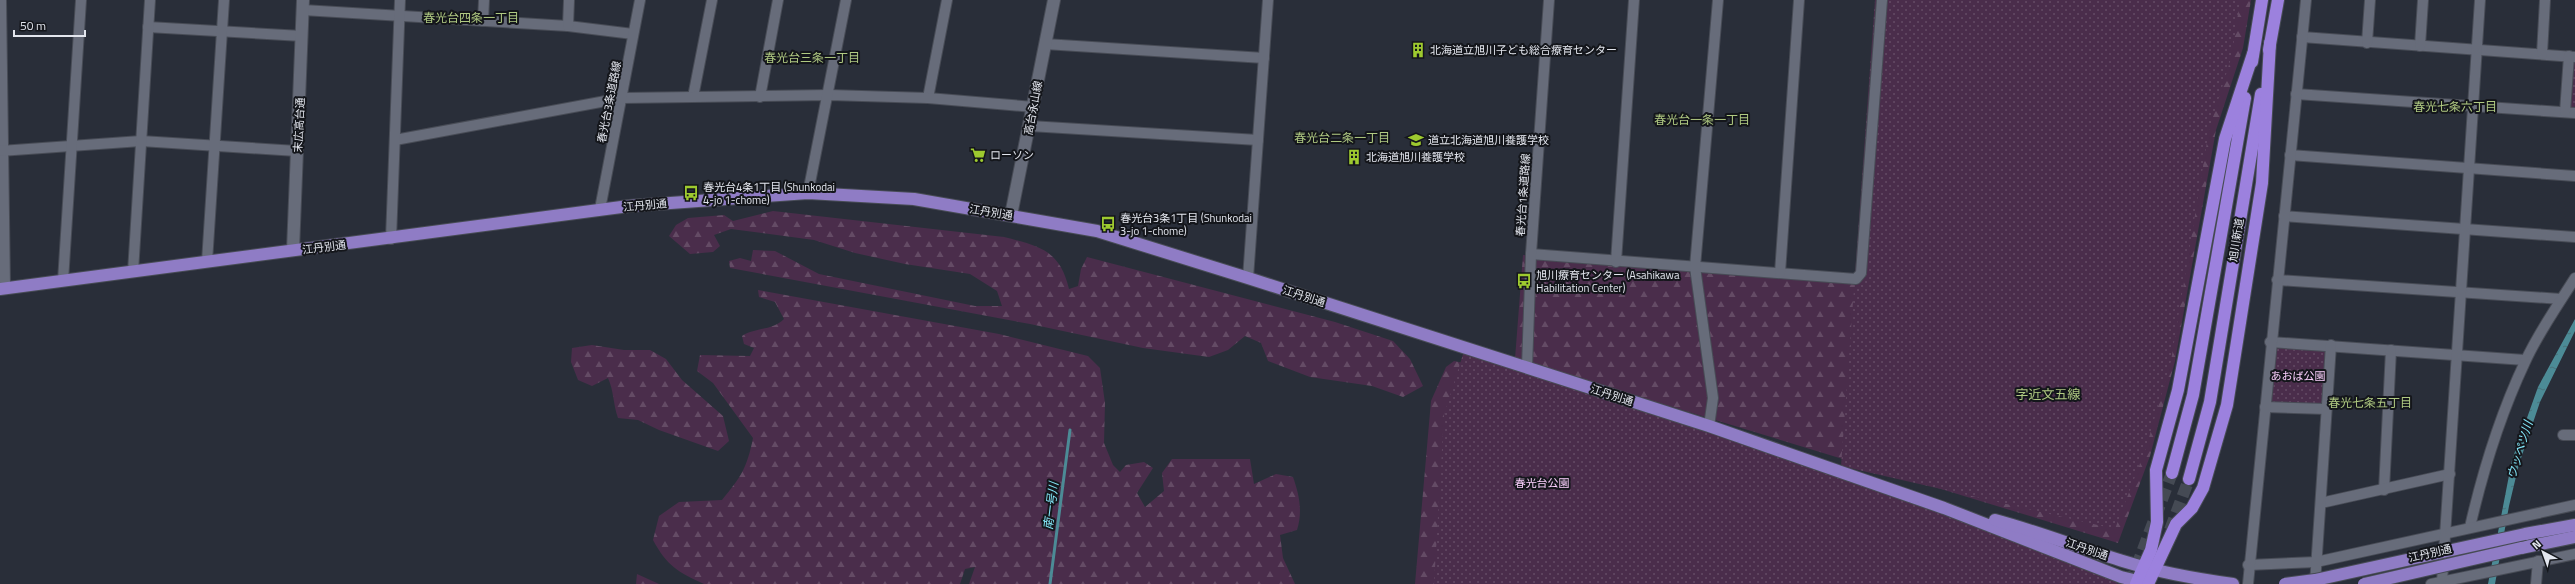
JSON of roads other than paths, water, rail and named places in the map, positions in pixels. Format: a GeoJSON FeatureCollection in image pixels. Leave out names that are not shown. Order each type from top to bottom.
{"type":"FeatureCollection","features":[{"type":"Feature","properties":{"kind":"highway","name":"旭川新道"},"geometry":{"type":"LineString","coordinates":[[2172,473],[2193,395],[2262,0]]}},
{"type":"Feature","properties":{"kind":"highway","name":"旭川新道"},"geometry":{"type":"LineString","coordinates":[[2189,479],[2210,402],[2278,0]]}},
{"type":"Feature","properties":{"kind":"highway"},"geometry":{"type":"LineString","coordinates":[[2149,568],[2176,524],[2192,508],[2203,488],[2227,406],[2262,183],[2270,43]]}},
{"type":"Feature","properties":{"kind":"highway"},"geometry":{"type":"LineString","coordinates":[[2144,583],[2149,568],[2157,522],[2156,470],[2178,390],[2225,139],[2253,54]]}},
{"type":"Feature","properties":{"kind":"main road","name":"江丹別通"},"geometry":{"type":"LineString","coordinates":[[2,289],[293,250],[391,239],[600,209],[808,193],[914,200],[1011,215],[1097,231],[1248,278],[1709,426],[1944,508],[2121,577],[2144,583]]}},
{"type":"Feature","properties":{"kind":"main road","name":"江丹別通"},"geometry":{"type":"LineString","coordinates":[[1944,508],[2029,529],[2149,568],[2233,584]]}},
{"type":"Feature","properties":{"kind":"main road","name":"江丹別通"},"geometry":{"type":"LineString","coordinates":[[2285,584],[2315,580],[2525,534],[2575,525]]}},
{"type":"Feature","properties":{"kind":"main road","name":"江丹別通"},"geometry":{"type":"LineString","coordinates":[[2364,584],[2575,537]]}},
{"type":"Feature","properties":{"kind":"street"},"geometry":{"type":"LineString","coordinates":[[1,0],[2,289]]}},
{"type":"Feature","properties":{"kind":"street"},"geometry":{"type":"LineString","coordinates":[[63,281],[81,0]]}},
{"type":"Feature","properties":{"kind":"street"},"geometry":{"type":"LineString","coordinates":[[133,272],[150,0]]}},
{"type":"Feature","properties":{"kind":"street"},"geometry":{"type":"LineString","coordinates":[[207,262],[224,0]]}},
{"type":"Feature","properties":{"kind":"street"},"geometry":{"type":"LineString","coordinates":[[391,239],[400,0]]}},
{"type":"Feature","properties":{"kind":"street"},"geometry":{"type":"LineString","coordinates":[[483,21],[484,0]]}},
{"type":"Feature","properties":{"kind":"street"},"geometry":{"type":"LineString","coordinates":[[568,26],[569,0]]}},
{"type":"Feature","properties":{"kind":"street","name":"春光台3条道路線"},"geometry":{"type":"LineString","coordinates":[[600,209],[640,0]]}},
{"type":"Feature","properties":{"kind":"street"},"geometry":{"type":"LineString","coordinates":[[693,97],[712,0]]}},
{"type":"Feature","properties":{"kind":"street"},"geometry":{"type":"LineString","coordinates":[[760,96],[778,0]]}},
{"type":"Feature","properties":{"kind":"street"},"geometry":{"type":"LineString","coordinates":[[808,193],[829,95],[846,0]]}},
{"type":"Feature","properties":{"kind":"street"},"geometry":{"type":"LineString","coordinates":[[928,98],[947,0]]}},
{"type":"Feature","properties":{"kind":"street","name":"高台永山線"},"geometry":{"type":"LineString","coordinates":[[1011,215],[1034,107],[1054,0]]}},
{"type":"Feature","properties":{"kind":"street"},"geometry":{"type":"LineString","coordinates":[[1248,278],[1268,0]]}},
{"type":"Feature","properties":{"kind":"street","name":"春光台1条道路線"},"geometry":{"type":"LineString","coordinates":[[1527,367],[1530,254],[1549,0]]}},
{"type":"Feature","properties":{"kind":"street"},"geometry":{"type":"LineString","coordinates":[[1616,262],[1634,0]]}},
{"type":"Feature","properties":{"kind":"street"},"geometry":{"type":"LineString","coordinates":[[1709,426],[1713,398],[1695,267],[1718,0]]}},
{"type":"Feature","properties":{"kind":"street"},"geometry":{"type":"LineString","coordinates":[[1780,273],[1799,0]]}},
{"type":"Feature","properties":{"kind":"street"},"geometry":{"type":"LineString","coordinates":[[1530,254],[1616,262],[1856,279],[1861,273],[1882,0]]}},
{"type":"Feature","properties":{"kind":"street"},"geometry":{"type":"LineString","coordinates":[[2248,584],[2248,565],[2265,407],[2270,342],[2306,0]]}},
{"type":"Feature","properties":{"kind":"street"},"geometry":{"type":"LineString","coordinates":[[2367,43],[2370,0]]}},
{"type":"Feature","properties":{"kind":"street"},"geometry":{"type":"LineString","coordinates":[[2420,46],[2423,0]]}},
{"type":"Feature","properties":{"kind":"street"},"geometry":{"type":"LineString","coordinates":[[2442,582],[2443,533],[2450,474],[2456,355],[2466,230],[2480,0]]}},
{"type":"Feature","properties":{"kind":"street"},"geometry":{"type":"LineString","coordinates":[[2542,54],[2545,0]]}},
{"type":"Feature","properties":{"kind":"street"},"geometry":{"type":"LineString","coordinates":[[303,5],[399,16],[568,26],[633,34]]}},
{"type":"Feature","properties":{"kind":"street","name":"末広高台通"},"geometry":{"type":"LineString","coordinates":[[293,250],[303,5]]}},
{"type":"Feature","properties":{"kind":"street"},"geometry":{"type":"LineString","coordinates":[[148,27],[302,36]]}},
{"type":"Feature","properties":{"kind":"street"},"geometry":{"type":"LineString","coordinates":[[2296,94],[2474,107],[2570,112],[2572,56],[2367,43],[2302,37]]}},
{"type":"Feature","properties":{"kind":"street"},"geometry":{"type":"LineString","coordinates":[[1045,44],[1264,58]]}},
{"type":"Feature","properties":{"kind":"street"},"geometry":{"type":"LineString","coordinates":[[395,140],[622,98],[829,95],[928,98],[1034,107]]}},
{"type":"Feature","properties":{"kind":"street"},"geometry":{"type":"LineString","coordinates":[[1030,126],[1258,140]]}},
{"type":"Feature","properties":{"kind":"street"},"geometry":{"type":"LineString","coordinates":[[1,152],[141,141],[297,152]]}},
{"type":"Feature","properties":{"kind":"street"},"geometry":{"type":"LineString","coordinates":[[2290,155],[2575,176]]}},
{"type":"Feature","properties":{"kind":"street"},"geometry":{"type":"LineString","coordinates":[[2284,216],[2575,237]]}},
{"type":"Feature","properties":{"kind":"street"},"geometry":{"type":"LineString","coordinates":[[2473,527],[2482,471],[2525,360],[2575,278]]}},
{"type":"Feature","properties":{"kind":"street"},"geometry":{"type":"LineString","coordinates":[[2277,280],[2461,290],[2561,299]]}},
{"type":"Feature","properties":{"kind":"street"},"geometry":{"type":"LineString","coordinates":[[2270,342],[2331,345],[2525,360]]}},
{"type":"Feature","properties":{"kind":"street"},"geometry":{"type":"LineString","coordinates":[[2315,584],[2331,345]]}},
{"type":"Feature","properties":{"kind":"street"},"geometry":{"type":"LineString","coordinates":[[2384,490],[2391,350]]}},
{"type":"Feature","properties":{"kind":"street"},"geometry":{"type":"LineString","coordinates":[[2265,407],[2326,409]]}},
{"type":"Feature","properties":{"kind":"street"},"geometry":{"type":"LineString","coordinates":[[2563,435],[2575,435]]}},
{"type":"Feature","properties":{"kind":"street"},"geometry":{"type":"LineString","coordinates":[[2321,503],[2450,474]]}},
{"type":"Feature","properties":{"kind":"street"},"geometry":{"type":"LineString","coordinates":[[2248,565],[2316,562],[2575,505]]}},
{"type":"Feature","properties":{"kind":"street"},"geometry":{"type":"LineString","coordinates":[[2431,584],[2575,554]]}},
{"type":"Feature","properties":{"kind":"street"},"geometry":{"type":"LineString","coordinates":[[2536,584],[2538,561]]}},
{"type":"Feature","properties":{"kind":"water","name":"ウッペツ川"},"geometry":{"type":"Polygon","coordinates":[[[2575,319],[2575,331],[2540,402],[2519,464],[2509,506],[2495,584],[2488,584],[2512,460],[2538,387],[2575,319]]]}},
{"type":"Feature","properties":{"kind":"waterway","name":"南一号川"},"geometry":{"type":"LineString","coordinates":[[1050,584],[1070,430]]}},
{"type":"Feature","properties":{"kind":"tunnel"},"geometry":{"type":"LineString","coordinates":[[2130,584],[2172,473]]}},
{"type":"Feature","properties":{"kind":"tunnel"},"geometry":{"type":"LineString","coordinates":[[2170,530],[2189,479]]}},
{"type":"Feature","properties":{"kind":"place","name":"北海道立旭川子ども総合療育センター"},"geometry":{"type":"Point","coordinates":[1418,50]}},
{"type":"Feature","properties":{"kind":"place","name":"道立北海道旭川養護学校"},"geometry":{"type":"Point","coordinates":[1416,140]}},
{"type":"Feature","properties":{"kind":"place","name":"ローソン"},"geometry":{"type":"Point","coordinates":[978,155]}},
{"type":"Feature","properties":{"kind":"place","name":"北海道旭川養護学校"},"geometry":{"type":"Point","coordinates":[1354,157]}},
{"type":"Feature","properties":{"kind":"place","name":"春光台4条1丁目 (Shunkodai 4-jo 1-chome)"},"geometry":{"type":"Point","coordinates":[691,193]}},
{"type":"Feature","properties":{"kind":"place","name":"春光台3条1丁目 (Shunkodai 3-jo 1-chome)"},"geometry":{"type":"Point","coordinates":[1108,224]}},
{"type":"Feature","properties":{"kind":"place","name":"旭川療育センター (Asahikawa Habilitation Center)"},"geometry":{"type":"Point","coordinates":[1524,281]}},
{"type":"Feature","properties":{"kind":"district","name":"春光台四条一丁目"},"geometry":{"type":"Point","coordinates":[471,18]}},
{"type":"Feature","properties":{"kind":"district","name":"春光台三条一丁目"},"geometry":{"type":"Point","coordinates":[812,58]}},
{"type":"Feature","properties":{"kind":"district","name":"春光七条六丁目"},"geometry":{"type":"Point","coordinates":[2455,107]}},
{"type":"Feature","properties":{"kind":"district","name":"春光台一条一丁目"},"geometry":{"type":"Point","coordinates":[1702,120]}},
{"type":"Feature","properties":{"kind":"district","name":"春光台二条一丁目"},"geometry":{"type":"Point","coordinates":[1342,138]}},
{"type":"Feature","properties":{"kind":"district","name":"字近文五線"},"geometry":{"type":"Point","coordinates":[2048,394]}},
{"type":"Feature","properties":{"kind":"district","name":"春光七条五丁目"},"geometry":{"type":"Point","coordinates":[2370,403]}},
{"type":"Feature","properties":{"kind":"park label","name":"あおば公園"},"geometry":{"type":"Point","coordinates":[2298,376]}},
{"type":"Feature","properties":{"kind":"park label","name":"春光台公園"},"geometry":{"type":"Point","coordinates":[1542,483]}}]}
